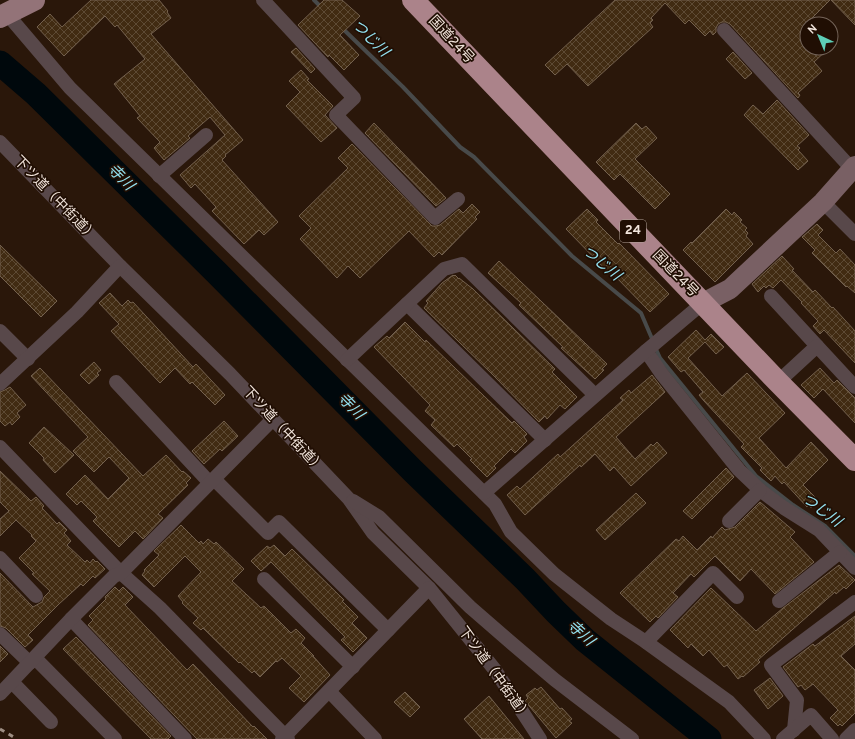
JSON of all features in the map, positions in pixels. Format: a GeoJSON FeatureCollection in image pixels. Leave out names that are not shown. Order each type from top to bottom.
{"type":"FeatureCollection","features":[{"type":"Feature","properties":{"kind":"highway","name":"国道24号"},"geometry":{"type":"LineString","coordinates":[[413,0],[778,382],[855,460]]}},
{"type":"Feature","properties":{"kind":"main road"},"geometry":{"type":"LineString","coordinates":[[4,15],[34,0]]}},
{"type":"Feature","properties":{"kind":"street"},"geometry":{"type":"LineString","coordinates":[[263,0],[354,98],[336,115],[435,218],[458,199]]}},
{"type":"Feature","properties":{"kind":"street"},"geometry":{"type":"LineString","coordinates":[[4,15],[12,21],[70,88],[495,504],[511,532],[554,574],[611,619],[646,642],[729,702],[764,739]]}},
{"type":"Feature","properties":{"kind":"street"},"geometry":{"type":"LineString","coordinates":[[484,493],[595,395],[703,303],[730,289],[823,202],[854,167],[724,30]]}},
{"type":"Feature","properties":{"kind":"street"},"geometry":{"type":"LineString","coordinates":[[159,176],[206,135]]}},
{"type":"Feature","properties":{"kind":"street","name":"下ツ道（中街道）"},"geometry":{"type":"LineString","coordinates":[[0,142],[120,266],[230,374],[349,498],[373,533],[429,588],[495,670],[540,739]]}},
{"type":"Feature","properties":{"kind":"street"},"geometry":{"type":"LineString","coordinates":[[823,202],[855,234]]}},
{"type":"Feature","properties":{"kind":"street"},"geometry":{"type":"LineString","coordinates":[[347,360],[444,269],[462,264],[595,395]]}},
{"type":"Feature","properties":{"kind":"street"},"geometry":{"type":"LineString","coordinates":[[0,384],[77,312],[120,266]]}},
{"type":"Feature","properties":{"kind":"street"},"geometry":{"type":"LineString","coordinates":[[771,296],[855,387]]}},
{"type":"Feature","properties":{"kind":"street"},"geometry":{"type":"LineString","coordinates":[[407,304],[545,440]]}},
{"type":"Feature","properties":{"kind":"street"},"geometry":{"type":"LineString","coordinates":[[0,331],[28,359]]}},
{"type":"Feature","properties":{"kind":"street"},"geometry":{"type":"LineString","coordinates":[[652,346],[661,373],[739,470],[760,490],[784,508],[819,530],[855,568]]}},
{"type":"Feature","properties":{"kind":"street"},"geometry":{"type":"LineString","coordinates":[[778,382],[817,346]]}},
{"type":"Feature","properties":{"kind":"street"},"geometry":{"type":"LineString","coordinates":[[116,382],[212,481],[268,533],[279,522],[388,630]]}},
{"type":"Feature","properties":{"kind":"street"},"geometry":{"type":"LineString","coordinates":[[0,694],[71,619],[114,576],[122,573],[273,420]]}},
{"type":"Feature","properties":{"kind":"street"},"geometry":{"type":"LineString","coordinates":[[0,447],[122,573],[160,608],[285,738],[429,588]]}},
{"type":"Feature","properties":{"kind":"street"},"geometry":{"type":"LineString","coordinates":[[729,521],[760,490]]}},
{"type":"Feature","properties":{"kind":"street"},"geometry":{"type":"LineString","coordinates":[[349,498],[379,517],[459,596],[508,640],[555,680],[632,739]]}},
{"type":"Feature","properties":{"kind":"street"},"geometry":{"type":"LineString","coordinates":[[779,601],[840,552]]}},
{"type":"Feature","properties":{"kind":"street"},"geometry":{"type":"LineString","coordinates":[[0,558],[36,596]]}},
{"type":"Feature","properties":{"kind":"street"},"geometry":{"type":"LineString","coordinates":[[646,642],[713,573],[737,597]]}},
{"type":"Feature","properties":{"kind":"street"},"geometry":{"type":"LineString","coordinates":[[264,579],[353,667]]}},
{"type":"Feature","properties":{"kind":"street"},"geometry":{"type":"LineString","coordinates":[[789,734],[796,700],[771,666],[855,602]]}},
{"type":"Feature","properties":{"kind":"street"},"geometry":{"type":"LineString","coordinates":[[71,619],[185,739]]}},
{"type":"Feature","properties":{"kind":"street"},"geometry":{"type":"LineString","coordinates":[[0,634],[32,660],[114,739]]}},
{"type":"Feature","properties":{"kind":"street"},"geometry":{"type":"LineString","coordinates":[[12,682],[51,722]]}},
{"type":"Feature","properties":{"kind":"street"},"geometry":{"type":"LineString","coordinates":[[329,691],[375,739]]}},
{"type":"Feature","properties":{"kind":"street"},"geometry":{"type":"LineString","coordinates":[[789,734],[811,715],[832,739]]}},
{"type":"Feature","properties":{"kind":"street"},"geometry":{"type":"LineString","coordinates":[[846,739],[855,730]]}},
{"type":"Feature","properties":{"kind":"building"},"geometry":{"type":"Polygon","coordinates":[[[91,0],[159,0],[168,11],[167,12],[171,18],[151,34],[243,140],[225,155],[226,156],[222,160],[278,222],[264,235],[259,230],[244,244],[212,211],[216,207],[195,184],[191,188],[180,175],[225,135],[210,117],[188,136],[190,138],[164,160],[154,148],[160,142],[137,118],[140,116],[114,84],[145,59],[117,25],[115,27],[105,16],[64,56],[37,27],[50,14],[62,27],[91,0]]]}},
{"type":"Feature","properties":{"kind":"building"},"geometry":{"type":"Polygon","coordinates":[[[324,0],[342,0],[360,16],[340,35],[359,55],[344,70],[329,55],[328,57],[298,25],[324,0]]]}},
{"type":"Feature","properties":{"kind":"building"},"geometry":{"type":"Polygon","coordinates":[[[615,0],[830,0],[814,16],[799,16],[799,56],[820,56],[814,62],[822,71],[798,93],[800,95],[798,98],[730,24],[722,22],[718,24],[716,32],[713,35],[710,31],[705,36],[689,20],[685,24],[665,3],[651,18],[653,20],[650,23],[653,27],[588,86],[567,64],[555,75],[545,65],[615,0]]]}},
{"type":"Feature","properties":{"kind":"building"},"geometry":{"type":"Polygon","coordinates":[[[831,0],[855,0],[855,25],[831,0]]]}},
{"type":"Feature","properties":{"kind":"building"},"geometry":{"type":"Polygon","coordinates":[[[296,48],[315,69],[311,73],[291,52],[296,48]]]}},
{"type":"Feature","properties":{"kind":"building"},"geometry":{"type":"Polygon","coordinates":[[[733,52],[752,73],[745,79],[726,59],[733,52]]]}},
{"type":"Feature","properties":{"kind":"building"},"geometry":{"type":"Polygon","coordinates":[[[301,70],[309,79],[307,80],[333,106],[325,115],[337,128],[321,142],[286,106],[300,92],[289,81],[301,70]]]}},
{"type":"Feature","properties":{"kind":"building"},"geometry":{"type":"Polygon","coordinates":[[[777,100],[809,135],[797,146],[800,148],[798,150],[808,161],[798,170],[744,115],[753,105],[763,114],[777,100]]]}},
{"type":"Feature","properties":{"kind":"building"},"geometry":{"type":"Polygon","coordinates":[[[374,123],[446,198],[436,206],[365,133],[374,123]]]}},
{"type":"Feature","properties":{"kind":"building"},"geometry":{"type":"Polygon","coordinates":[[[636,123],[642,129],[646,126],[657,138],[635,159],[670,194],[655,209],[620,174],[614,180],[596,162],[636,123]]]}},
{"type":"Feature","properties":{"kind":"building"},"geometry":{"type":"Polygon","coordinates":[[[352,144],[432,226],[440,225],[459,209],[463,213],[472,204],[480,212],[475,217],[477,219],[442,255],[439,252],[434,257],[409,231],[360,278],[348,266],[337,278],[300,239],[311,228],[299,216],[348,168],[338,158],[352,144]]]}},
{"type":"Feature","properties":{"kind":"building"},"geometry":{"type":"Polygon","coordinates":[[[587,209],[598,220],[596,222],[669,294],[650,312],[566,229],[587,209]]]}},
{"type":"Feature","properties":{"kind":"building"},"geometry":{"type":"Polygon","coordinates":[[[726,209],[732,215],[734,212],[742,220],[740,222],[747,228],[745,230],[748,233],[746,236],[753,244],[715,282],[683,250],[726,209]]]}},
{"type":"Feature","properties":{"kind":"building"},"geometry":{"type":"Polygon","coordinates":[[[817,224],[823,230],[818,235],[836,253],[840,249],[855,265],[855,293],[847,286],[846,287],[812,253],[815,250],[802,237],[817,224]]]}},
{"type":"Feature","properties":{"kind":"building"},"geometry":{"type":"Polygon","coordinates":[[[0,245],[57,301],[41,317],[0,276],[0,245]]]}},
{"type":"Feature","properties":{"kind":"building"},"geometry":{"type":"Polygon","coordinates":[[[782,256],[794,269],[792,270],[813,292],[815,290],[855,331],[855,363],[824,330],[820,334],[813,326],[818,321],[781,280],[773,288],[769,285],[766,288],[764,286],[758,292],[752,284],[782,256]]]}},
{"type":"Feature","properties":{"kind":"building"},"geometry":{"type":"Polygon","coordinates":[[[499,261],[607,364],[602,369],[604,370],[595,379],[561,348],[563,347],[519,305],[521,303],[488,273],[499,261]]]}},
{"type":"Feature","properties":{"kind":"building"},"geometry":{"type":"Polygon","coordinates":[[[453,275],[473,289],[555,369],[552,372],[577,397],[565,409],[560,405],[547,419],[545,416],[539,422],[424,308],[428,303],[426,301],[442,283],[453,275]]]}},
{"type":"Feature","properties":{"kind":"building"},"geometry":{"type":"Polygon","coordinates":[[[110,293],[122,306],[128,300],[131,303],[133,302],[193,367],[196,364],[225,395],[215,405],[192,382],[190,384],[175,368],[160,383],[111,331],[119,324],[99,303],[110,293]]]}},
{"type":"Feature","properties":{"kind":"building"},"geometry":{"type":"Polygon","coordinates":[[[405,322],[425,342],[426,340],[512,423],[514,421],[527,434],[524,437],[527,441],[515,453],[511,449],[494,466],[496,468],[487,477],[457,444],[454,447],[431,425],[435,420],[425,411],[430,405],[374,347],[387,336],[389,338],[405,322]]]}},
{"type":"Feature","properties":{"kind":"building"},"geometry":{"type":"Polygon","coordinates":[[[696,330],[705,340],[711,334],[724,347],[716,354],[705,342],[688,358],[722,396],[747,373],[785,413],[759,438],[786,468],[811,442],[828,460],[803,485],[819,501],[811,508],[809,505],[807,507],[784,482],[782,484],[775,476],[771,481],[760,470],[762,468],[741,447],[744,444],[699,395],[703,392],[684,370],[681,372],[668,357],[696,330]]]}},
{"type":"Feature","properties":{"kind":"building"},"geometry":{"type":"Polygon","coordinates":[[[94,362],[101,370],[97,373],[99,375],[89,384],[80,375],[94,362]]]}},
{"type":"Feature","properties":{"kind":"building"},"geometry":{"type":"Polygon","coordinates":[[[40,368],[143,476],[166,455],[182,472],[183,471],[191,478],[186,483],[188,485],[158,514],[163,518],[143,539],[135,531],[119,547],[93,521],[97,517],[81,501],[77,505],[66,494],[85,475],[108,499],[129,478],[109,457],[94,472],[73,451],[88,437],[31,376],[40,368]]]}},
{"type":"Feature","properties":{"kind":"building"},"geometry":{"type":"Polygon","coordinates":[[[820,368],[834,383],[837,380],[855,398],[855,423],[823,389],[814,398],[801,385],[820,368]]]}},
{"type":"Feature","properties":{"kind":"building"},"geometry":{"type":"Polygon","coordinates":[[[652,375],[665,392],[616,437],[635,459],[651,444],[653,446],[657,442],[667,453],[631,486],[614,467],[610,471],[595,454],[581,467],[580,465],[525,515],[507,495],[517,486],[520,489],[558,454],[560,457],[623,400],[620,398],[629,390],[631,393],[652,375]]]}},
{"type":"Feature","properties":{"kind":"building"},"geometry":{"type":"Polygon","coordinates":[[[10,387],[26,405],[17,413],[20,417],[12,425],[10,422],[5,426],[0,421],[0,392],[10,387]]]}},
{"type":"Feature","properties":{"kind":"building"},"geometry":{"type":"Polygon","coordinates":[[[224,421],[238,436],[222,451],[220,449],[204,464],[192,451],[224,421]]]}},
{"type":"Feature","properties":{"kind":"building"},"geometry":{"type":"Polygon","coordinates":[[[44,427],[74,455],[55,473],[43,460],[44,458],[29,443],[44,427]]]}},
{"type":"Feature","properties":{"kind":"building"},"geometry":{"type":"Polygon","coordinates":[[[726,468],[734,477],[692,519],[683,511],[726,468]]]}},
{"type":"Feature","properties":{"kind":"building"},"geometry":{"type":"Polygon","coordinates":[[[0,471],[31,501],[36,497],[44,506],[42,508],[57,524],[59,522],[67,530],[64,533],[71,541],[67,545],[85,562],[87,560],[90,563],[93,559],[105,569],[95,578],[93,576],[83,586],[81,584],[59,604],[28,635],[33,640],[25,647],[6,628],[0,626],[0,573],[33,607],[42,602],[44,597],[50,591],[32,574],[34,573],[19,558],[36,541],[31,536],[32,535],[16,520],[0,536],[0,519],[9,511],[0,502],[0,471]]]}},
{"type":"Feature","properties":{"kind":"building"},"geometry":{"type":"Polygon","coordinates":[[[636,493],[646,503],[605,540],[596,530],[636,493]]]}},
{"type":"Feature","properties":{"kind":"building"},"geometry":{"type":"Polygon","coordinates":[[[760,502],[795,532],[790,537],[814,562],[775,594],[751,569],[740,581],[715,556],[694,577],[691,574],[673,593],[678,597],[658,618],[656,616],[650,622],[620,593],[676,539],[679,541],[683,536],[697,550],[711,536],[712,538],[722,527],[725,530],[735,527],[760,502]]]}},
{"type":"Feature","properties":{"kind":"building"},"geometry":{"type":"Polygon","coordinates":[[[181,525],[199,543],[201,541],[203,544],[208,539],[214,544],[216,542],[244,569],[232,581],[261,608],[264,606],[291,633],[296,629],[305,638],[301,643],[330,675],[304,702],[289,688],[301,676],[282,658],[277,662],[276,661],[260,677],[254,671],[252,673],[240,662],[239,663],[203,628],[201,630],[193,623],[198,618],[182,603],[183,602],[178,596],[201,572],[185,556],[154,587],[142,575],[145,571],[144,570],[159,555],[154,551],[181,525]]]}},
{"type":"Feature","properties":{"kind":"building"},"geometry":{"type":"Polygon","coordinates":[[[274,545],[285,556],[292,549],[344,600],[342,601],[358,617],[352,623],[367,638],[353,652],[341,640],[345,637],[271,562],[261,571],[251,561],[267,546],[270,548],[274,545]]]}},
{"type":"Feature","properties":{"kind":"building"},"geometry":{"type":"Polygon","coordinates":[[[839,565],[855,580],[846,589],[844,587],[836,594],[835,592],[758,660],[760,662],[743,677],[742,676],[738,679],[727,665],[724,667],[709,650],[703,656],[691,644],[688,648],[670,630],[711,588],[756,631],[839,565]]]}},
{"type":"Feature","properties":{"kind":"building"},"geometry":{"type":"Polygon","coordinates":[[[115,587],[119,591],[123,587],[133,597],[125,605],[187,670],[193,664],[253,727],[254,726],[267,739],[197,739],[88,625],[93,620],[89,616],[106,599],[105,597],[115,587]]]}},
{"type":"Feature","properties":{"kind":"building"},"geometry":{"type":"Polygon","coordinates":[[[855,616],[855,644],[841,656],[855,670],[855,713],[842,726],[840,724],[838,726],[830,718],[838,710],[813,684],[805,690],[801,685],[798,687],[783,667],[813,644],[815,646],[855,616]]]}},
{"type":"Feature","properties":{"kind":"building"},"geometry":{"type":"Polygon","coordinates":[[[76,637],[171,736],[168,739],[151,739],[63,649],[76,637]]]}},
{"type":"Feature","properties":{"kind":"building"},"geometry":{"type":"Polygon","coordinates":[[[0,646],[8,654],[0,662],[0,646]]]}},
{"type":"Feature","properties":{"kind":"building"},"geometry":{"type":"Polygon","coordinates":[[[770,678],[783,696],[768,709],[754,690],[770,678]]]}},
{"type":"Feature","properties":{"kind":"building"},"geometry":{"type":"Polygon","coordinates":[[[541,687],[560,709],[562,708],[572,719],[569,721],[572,723],[556,738],[525,701],[528,698],[526,695],[535,688],[537,690],[541,687]]]}},
{"type":"Feature","properties":{"kind":"building"},"geometry":{"type":"Polygon","coordinates":[[[405,692],[420,707],[410,717],[394,702],[405,692]]]}},
{"type":"Feature","properties":{"kind":"building"},"geometry":{"type":"Polygon","coordinates":[[[489,696],[524,739],[482,739],[464,719],[489,696]]]}},
{"type":"Feature","properties":{"kind":"waterway","name":"つじ川"},"geometry":{"type":"LineString","coordinates":[[314,0],[322,8]]}},
{"type":"Feature","properties":{"kind":"waterway","name":"つじ川"},"geometry":{"type":"LineString","coordinates":[[341,27],[403,87],[460,147],[474,157],[572,256],[641,313],[653,341]]}},
{"type":"Feature","properties":{"kind":"waterway","name":"寺川"},"geometry":{"type":"LineString","coordinates":[[0,63],[36,94],[217,273],[413,471],[525,579],[585,640],[709,739]]}},
{"type":"Feature","properties":{"kind":"waterway","name":"つじ川"},"geometry":{"type":"LineString","coordinates":[[655,347],[660,358],[756,476],[793,505],[825,526],[855,556]]}},
{"type":"Feature","properties":{"kind":"railway"},"geometry":{"type":"LineString","coordinates":[[0,729],[17,739]]}}]}
